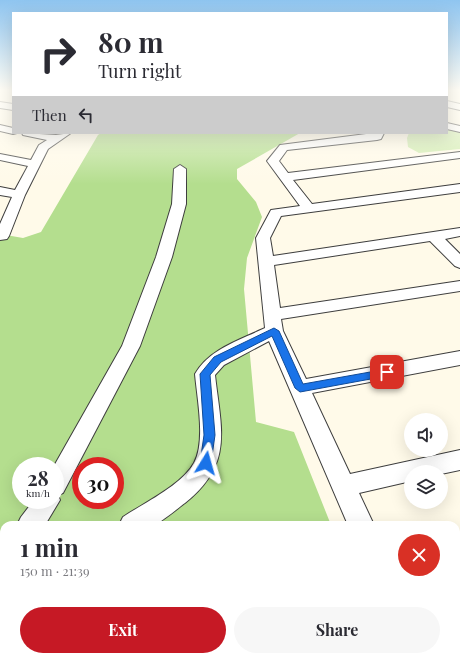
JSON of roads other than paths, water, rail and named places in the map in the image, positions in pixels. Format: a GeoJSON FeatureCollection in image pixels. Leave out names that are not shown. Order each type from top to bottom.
{"type":"FeatureCollection","features":[{"type":"Feature","properties":{"kind":"street"},"geometry":{"type":"LineString","coordinates":[[448,126],[460,129]]}},
{"type":"Feature","properties":{"kind":"street"},"geometry":{"type":"LineString","coordinates":[[0,128],[12,131]]}},
{"type":"Feature","properties":{"kind":"street"},"geometry":{"type":"LineString","coordinates":[[38,134],[61,136]]}},
{"type":"Feature","properties":{"kind":"street"},"geometry":{"type":"LineString","coordinates":[[309,208],[273,161],[284,147],[377,137],[379,134]]}},
{"type":"Feature","properties":{"kind":"street"},"geometry":{"type":"LineString","coordinates":[[0,236],[2,236],[19,195],[43,147],[61,136]]}},
{"type":"Feature","properties":{"kind":"street"},"geometry":{"type":"LineString","coordinates":[[285,177],[460,155]]}},
{"type":"Feature","properties":{"kind":"street"},"geometry":{"type":"LineString","coordinates":[[0,157],[35,164]]}},
{"type":"Feature","properties":{"kind":"street"},"geometry":{"type":"LineString","coordinates":[[64,469],[131,346],[164,258],[177,212],[179,204],[180,169]]}},
{"type":"Feature","properties":{"kind":"street"},"geometry":{"type":"LineString","coordinates":[[359,521],[300,388],[273,323],[267,282],[267,261],[263,238],[276,213],[460,188]]}},
{"type":"Feature","properties":{"kind":"street"},"geometry":{"type":"LineString","coordinates":[[0,192],[19,195]]}},
{"type":"Feature","properties":{"kind":"street"},"geometry":{"type":"LineString","coordinates":[[267,261],[460,232]]}},
{"type":"Feature","properties":{"kind":"street"},"geometry":{"type":"LineString","coordinates":[[434,236],[460,263]]}},
{"type":"Feature","properties":{"kind":"street"},"geometry":{"type":"LineString","coordinates":[[138,521],[188,488],[206,463],[210,435],[205,374],[217,360],[273,323],[460,286]]}},
{"type":"Feature","properties":{"kind":"street"},"geometry":{"type":"LineString","coordinates":[[300,388],[460,358]]}},
{"type":"Feature","properties":{"kind":"street"},"geometry":{"type":"LineString","coordinates":[[344,486],[460,460]]}},
{"type":"Feature","properties":{"kind":"street"},"geometry":{"type":"LineString","coordinates":[[33,521],[42,509]]}}]}
